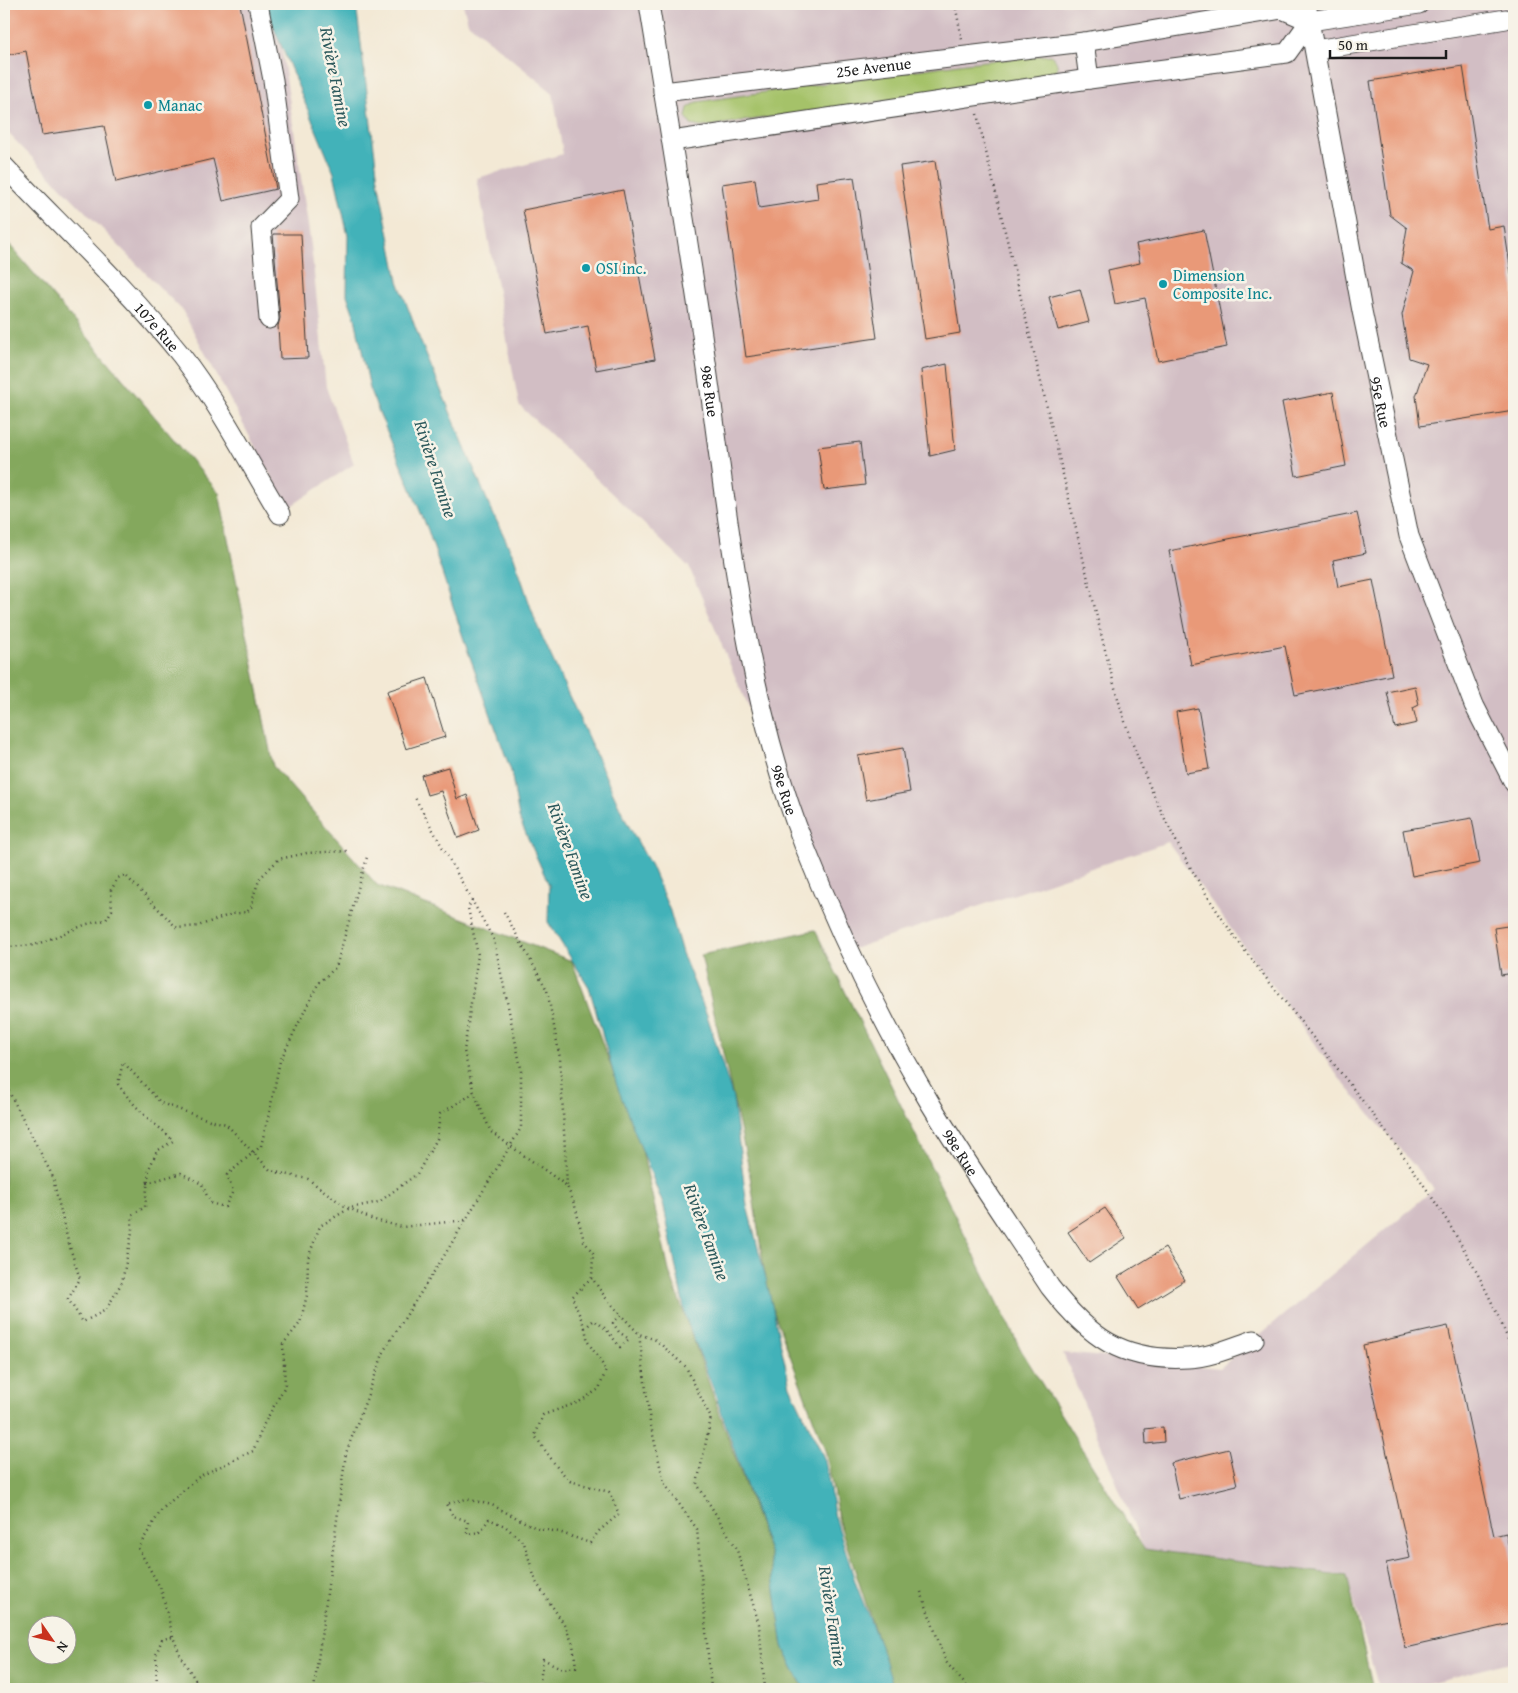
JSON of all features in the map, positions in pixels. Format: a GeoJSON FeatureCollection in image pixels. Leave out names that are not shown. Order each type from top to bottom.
{"type":"FeatureCollection","features":[{"type":"Feature","properties":{"kind":"street"},"geometry":{"type":"LineString","coordinates":[[258,4],[272,80],[289,199],[261,228],[269,320]]}},
{"type":"Feature","properties":{"kind":"street","name":"98e Rue"},"geometry":{"type":"LineString","coordinates":[[649,4],[707,368],[741,610],[757,692],[772,750],[803,843],[850,950],[894,1038],[930,1103],[1050,1287],[1070,1313],[1098,1338],[1126,1351],[1156,1357],[1189,1358],[1254,1340]]}},
{"type":"Feature","properties":{"kind":"street"},"geometry":{"type":"LineString","coordinates":[[672,141],[1089,79],[1287,53],[1308,12],[1419,4]]}},
{"type":"Feature","properties":{"kind":"street","name":"25e Avenue"},"geometry":{"type":"LineString","coordinates":[[663,92],[1084,42],[1282,9],[1308,12]]}},
{"type":"Feature","properties":{"kind":"street","name":"95e Rue"},"geometry":{"type":"LineString","coordinates":[[1308,12],[1362,311],[1409,536],[1474,705],[1512,774]]}},
{"type":"Feature","properties":{"kind":"street"},"geometry":{"type":"LineString","coordinates":[[1315,50],[1506,19]]}},
{"type":"Feature","properties":{"kind":"street"},"geometry":{"type":"LineString","coordinates":[[1084,42],[1089,79]]}},
{"type":"Feature","properties":{"kind":"street","name":"107e Rue"},"geometry":{"type":"LineString","coordinates":[[4,166],[182,356],[222,415],[280,514]]}},
{"type":"Feature","properties":{"kind":"path"},"geometry":{"type":"LineString","coordinates":[[955,4],[964,48]]}},
{"type":"Feature","properties":{"kind":"path"},"geometry":{"type":"LineString","coordinates":[[976,113],[1103,642],[1126,723],[1145,775],[1186,859],[1225,922],[1389,1134],[1437,1204],[1484,1284],[1514,1355]]}},
{"type":"Feature","properties":{"kind":"path"},"geometry":{"type":"LineString","coordinates":[[314,1689],[346,1453],[385,1349],[522,1128],[521,1068],[494,940],[414,796]]}},
{"type":"Feature","properties":{"kind":"path"},"geometry":{"type":"LineString","coordinates":[[4,942],[8,947],[35,945],[87,924],[106,920],[112,910],[111,890],[118,878],[126,876],[178,928],[198,926],[232,914],[247,912],[252,906],[260,878],[279,860],[307,853],[347,851]]}},
{"type":"Feature","properties":{"kind":"path"},"geometry":{"type":"LineString","coordinates":[[147,1183],[181,1173],[202,1184],[210,1204],[225,1207],[232,1191],[227,1175],[261,1146],[280,1061],[318,984],[336,967],[366,857]]}},
{"type":"Feature","properties":{"kind":"path"},"geometry":{"type":"LineString","coordinates":[[472,900],[468,908],[478,955],[464,1051],[474,1093],[491,1132],[566,1186]]}},
{"type":"Feature","properties":{"kind":"path"},"geometry":{"type":"LineString","coordinates":[[504,912],[547,990],[560,1058],[566,1186],[575,1206],[584,1241],[593,1253],[592,1278],[605,1297],[639,1334],[656,1340],[686,1367],[711,1418],[697,1484],[736,1547],[759,1624],[764,1689]]}},
{"type":"Feature","properties":{"kind":"path"},"geometry":{"type":"LineString","coordinates":[[4,1082],[52,1175],[68,1241],[80,1279],[68,1299],[83,1322],[106,1310],[122,1282],[132,1232],[132,1215],[145,1207],[149,1169],[156,1150],[173,1142],[167,1133],[153,1123],[128,1099],[118,1084],[123,1062],[161,1104],[226,1124],[271,1171],[308,1179],[350,1208],[371,1219],[402,1227],[466,1220]]}},
{"type":"Feature","properties":{"kind":"path"},"geometry":{"type":"LineString","coordinates":[[202,1689],[181,1658],[173,1637],[161,1589],[138,1548],[162,1509],[200,1476],[253,1451],[264,1424],[285,1386],[283,1344],[300,1323],[307,1296],[308,1258],[320,1226],[350,1208],[380,1202],[417,1174],[437,1139],[440,1114],[474,1093]]}},
{"type":"Feature","properties":{"kind":"path"},"geometry":{"type":"LineString","coordinates":[[4,1189],[7,1195],[8,1214],[4,1219]]}},
{"type":"Feature","properties":{"kind":"path"},"geometry":{"type":"LineString","coordinates":[[539,1689],[543,1659],[563,1669],[576,1666],[573,1644],[564,1624],[536,1582],[524,1543],[505,1526],[489,1519],[480,1532],[467,1534],[468,1521],[452,1516],[446,1504],[466,1499],[492,1505],[536,1528],[559,1532],[590,1543],[599,1531],[619,1514],[609,1492],[570,1481],[557,1467],[535,1436],[543,1415],[579,1402],[599,1389],[606,1370],[588,1342],[585,1328],[572,1297],[592,1278]]}},
{"type":"Feature","properties":{"kind":"path"},"geometry":{"type":"LineString","coordinates":[[585,1328],[594,1320],[606,1329],[620,1347],[629,1339],[619,1332],[614,1323],[621,1315]]}},
{"type":"Feature","properties":{"kind":"path"},"geometry":{"type":"LineString","coordinates":[[639,1334],[650,1422],[664,1483],[697,1529],[711,1689]]}},
{"type":"Feature","properties":{"kind":"path"},"geometry":{"type":"LineString","coordinates":[[921,1592],[946,1662],[969,1689]]}},
{"type":"Feature","properties":{"kind":"path"},"geometry":{"type":"LineString","coordinates":[[157,1689],[156,1655],[162,1639],[173,1637]]}},
{"type":"Feature","properties":{"kind":"shaded area"},"geometry":{"type":"Polygon","coordinates":[[[4,4],[275,4],[311,245],[326,387],[354,464],[288,508],[182,310],[4,129],[4,4]]]}},
{"type":"Feature","properties":{"kind":"shaded area"},"geometry":{"type":"Polygon","coordinates":[[[463,4],[1514,4],[1514,1661],[1406,1689],[1379,1689],[1347,1576],[1144,1549],[1063,1353],[1220,1368],[1434,1189],[1340,1079],[1168,842],[850,950],[689,567],[519,405],[477,178],[563,154],[553,93],[468,23],[463,4]]]}},
{"type":"Feature","properties":{"kind":"green space"},"geometry":{"type":"Polygon","coordinates":[[[1050,55],[1055,59],[1057,65],[1057,71],[1053,77],[701,127],[691,125],[686,117],[688,108],[697,102],[966,63],[1050,55]]]}},
{"type":"Feature","properties":{"kind":"green space"},"geometry":{"type":"Polygon","coordinates":[[[4,238],[219,493],[273,766],[377,885],[572,961],[642,1150],[669,1271],[770,1555],[783,1647],[804,1689],[4,1689],[4,238]]]}},
{"type":"Feature","properties":{"kind":"green space"},"geometry":{"type":"Polygon","coordinates":[[[815,930],[1021,1350],[1144,1549],[1347,1576],[1373,1689],[894,1689],[839,1522],[826,1453],[768,1296],[749,1169],[701,955],[815,930]]]}},
{"type":"Feature","properties":{"kind":"water","name":"Rivière Famine"},"geometry":{"type":"Polygon","coordinates":[[[267,4],[356,4],[378,180],[398,281],[420,340],[490,507],[514,557],[536,623],[625,819],[651,866],[670,911],[682,953],[707,1015],[733,1098],[747,1206],[766,1278],[790,1386],[825,1460],[834,1513],[856,1584],[883,1653],[894,1689],[804,1689],[783,1647],[770,1555],[714,1391],[686,1319],[664,1207],[617,1086],[589,987],[548,922],[549,885],[519,818],[511,771],[466,646],[428,530],[371,393],[355,318],[347,295],[348,236],[334,173],[269,16],[267,4]]]}},
{"type":"Feature","properties":{"kind":"building","name":"Manac"},"geometry":{"type":"Polygon","coordinates":[[[4,4],[240,4],[276,189],[223,201],[213,159],[116,182],[104,126],[42,135],[26,51],[7,55],[4,37],[4,4]]]}},
{"type":"Feature","properties":{"kind":"building"},"geometry":{"type":"Polygon","coordinates":[[[1463,66],[1488,229],[1504,226],[1514,292],[1514,411],[1420,426],[1416,396],[1427,364],[1409,358],[1402,315],[1414,271],[1401,263],[1407,228],[1390,215],[1370,81],[1463,66]]]}},
{"type":"Feature","properties":{"kind":"building"},"geometry":{"type":"Polygon","coordinates":[[[935,161],[960,333],[925,339],[900,166],[935,161]]]}},
{"type":"Feature","properties":{"kind":"building"},"geometry":{"type":"Polygon","coordinates":[[[854,177],[877,338],[746,357],[722,184],[755,179],[759,208],[818,199],[816,182],[854,177]]]}},
{"type":"Feature","properties":{"kind":"building","name":"OSI inc."},"geometry":{"type":"Polygon","coordinates":[[[623,190],[655,359],[596,370],[588,326],[547,334],[523,210],[623,190]]]}},
{"type":"Feature","properties":{"kind":"building","name":"Dimension Composite Inc."},"geometry":{"type":"Polygon","coordinates":[[[1204,230],[1227,347],[1158,361],[1145,298],[1115,304],[1108,270],[1140,263],[1136,244],[1204,230]]]}},
{"type":"Feature","properties":{"kind":"building"},"geometry":{"type":"Polygon","coordinates":[[[273,234],[301,234],[308,358],[280,359],[278,326],[280,318],[273,234]]]}},
{"type":"Feature","properties":{"kind":"building"},"geometry":{"type":"Polygon","coordinates":[[[1080,289],[1089,322],[1058,330],[1049,297],[1080,289]]]}},
{"type":"Feature","properties":{"kind":"building"},"geometry":{"type":"Polygon","coordinates":[[[947,364],[955,450],[930,456],[921,370],[947,364]]]}},
{"type":"Feature","properties":{"kind":"building"},"geometry":{"type":"Polygon","coordinates":[[[1333,392],[1346,466],[1296,476],[1282,402],[1333,392]]]}},
{"type":"Feature","properties":{"kind":"building"},"geometry":{"type":"Polygon","coordinates":[[[860,442],[865,485],[824,490],[818,447],[860,442]]]}},
{"type":"Feature","properties":{"kind":"building"},"geometry":{"type":"Polygon","coordinates":[[[1357,513],[1366,553],[1333,560],[1338,587],[1373,580],[1392,675],[1295,695],[1285,646],[1191,665],[1169,551],[1357,513]]]}},
{"type":"Feature","properties":{"kind":"building"},"geometry":{"type":"Polygon","coordinates":[[[427,678],[445,737],[406,749],[387,691],[427,678]]]}},
{"type":"Feature","properties":{"kind":"building"},"geometry":{"type":"Polygon","coordinates":[[[1415,686],[1419,705],[1413,708],[1417,723],[1395,728],[1387,692],[1415,686]]]}},
{"type":"Feature","properties":{"kind":"building"},"geometry":{"type":"Polygon","coordinates":[[[1198,708],[1209,769],[1186,773],[1176,712],[1198,708]]]}},
{"type":"Feature","properties":{"kind":"building"},"geometry":{"type":"Polygon","coordinates":[[[903,748],[910,792],[866,800],[858,756],[903,748]]]}},
{"type":"Feature","properties":{"kind":"building"},"geometry":{"type":"Polygon","coordinates":[[[448,767],[457,799],[467,795],[479,830],[458,838],[441,791],[427,795],[421,775],[448,767]]]}},
{"type":"Feature","properties":{"kind":"building"},"geometry":{"type":"Polygon","coordinates":[[[1472,818],[1480,863],[1412,876],[1403,830],[1472,818]]]}},
{"type":"Feature","properties":{"kind":"building"},"geometry":{"type":"Polygon","coordinates":[[[1514,925],[1514,973],[1501,975],[1494,928],[1514,925]]]}},
{"type":"Feature","properties":{"kind":"building"},"geometry":{"type":"Polygon","coordinates":[[[1105,1208],[1126,1238],[1089,1263],[1068,1232],[1105,1208]]]}},
{"type":"Feature","properties":{"kind":"building"},"geometry":{"type":"Polygon","coordinates":[[[1165,1248],[1185,1280],[1138,1309],[1118,1277],[1165,1248]]]}},
{"type":"Feature","properties":{"kind":"building"},"geometry":{"type":"Polygon","coordinates":[[[1448,1326],[1494,1536],[1506,1533],[1514,1572],[1514,1623],[1405,1648],[1386,1563],[1410,1558],[1363,1345],[1448,1326]]]}},
{"type":"Feature","properties":{"kind":"building"},"geometry":{"type":"Polygon","coordinates":[[[1163,1427],[1164,1442],[1146,1444],[1145,1429],[1163,1427]]]}},
{"type":"Feature","properties":{"kind":"building"},"geometry":{"type":"Polygon","coordinates":[[[1229,1449],[1237,1485],[1179,1499],[1171,1463],[1229,1449]]]}},
{"type":"Feature","properties":{"kind":"place","name":"Manac"},"geometry":{"type":"Point","coordinates":[148,105]}},
{"type":"Feature","properties":{"kind":"place","name":"OSI inc."},"geometry":{"type":"Point","coordinates":[586,268]}},
{"type":"Feature","properties":{"kind":"place","name":"Dimension Composite Inc."},"geometry":{"type":"Point","coordinates":[1163,284]}}]}
